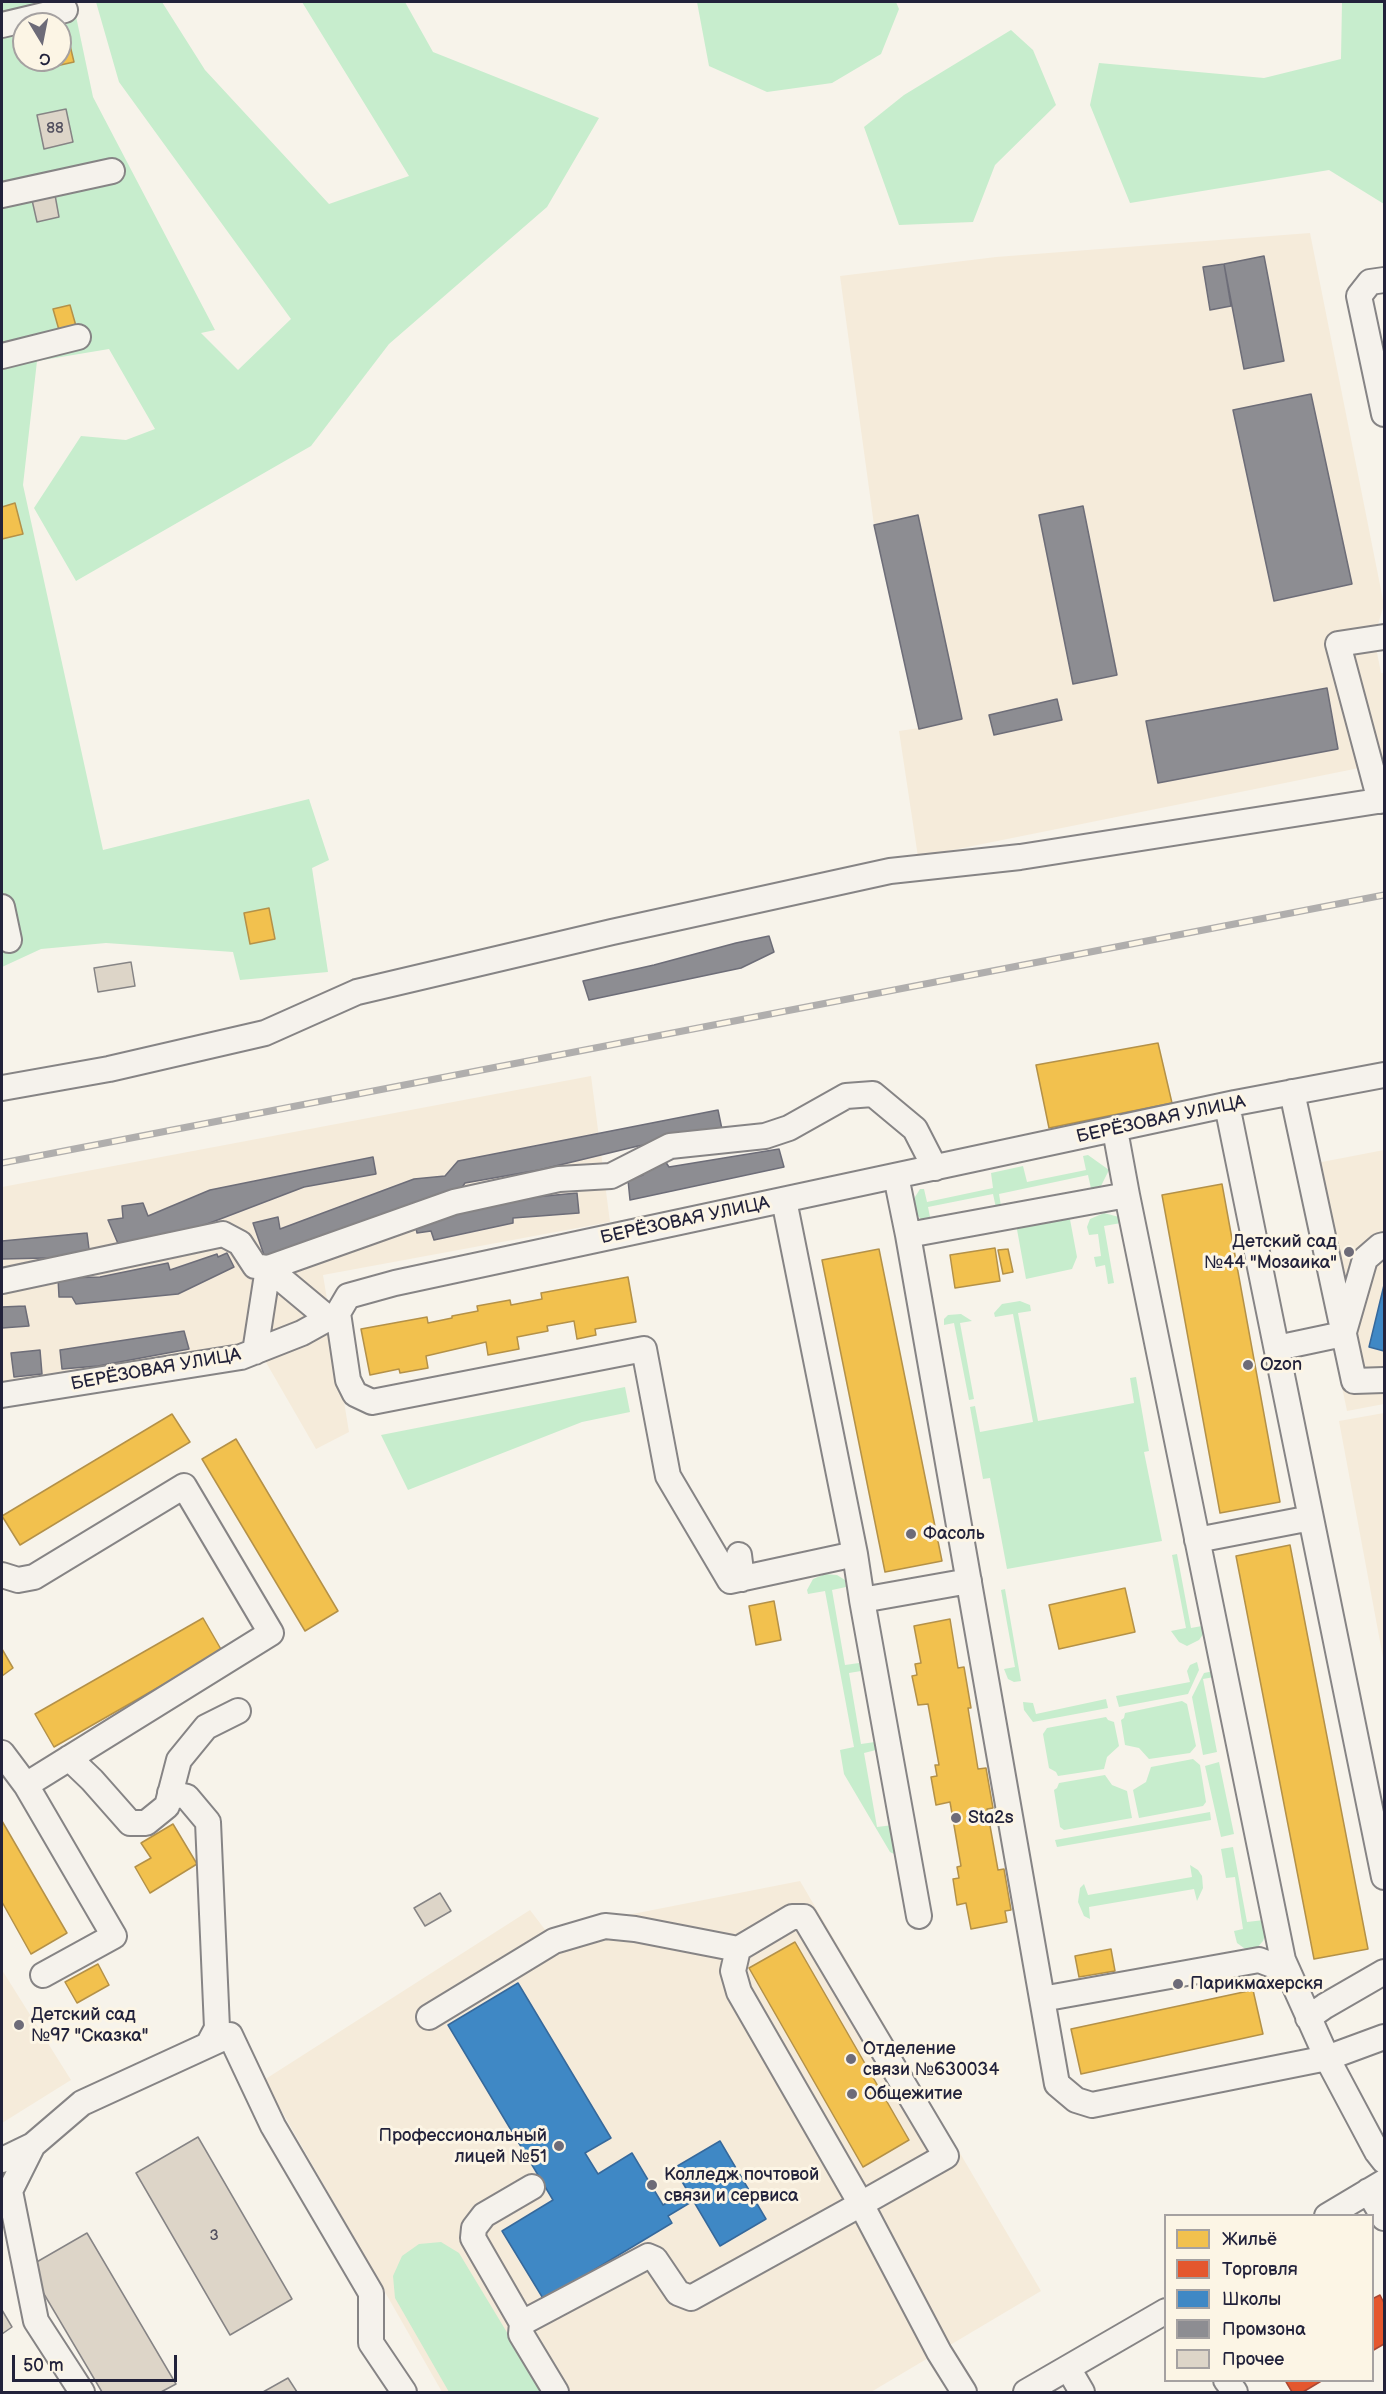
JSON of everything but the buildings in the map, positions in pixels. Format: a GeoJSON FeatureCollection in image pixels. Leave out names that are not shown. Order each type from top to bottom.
{"type":"FeatureCollection","features":[{"type":"Feature","properties":{"kind":"street"},"geometry":{"type":"LineString","coordinates":[[2,25],[65,10]]}},
{"type":"Feature","properties":{"kind":"street"},"geometry":{"type":"LineString","coordinates":[[2,195],[112,171]]}},
{"type":"Feature","properties":{"kind":"street"},"geometry":{"type":"LineString","coordinates":[[1384,280],[1370,282],[1359,296],[1384,414]]}},
{"type":"Feature","properties":{"kind":"street"},"geometry":{"type":"LineString","coordinates":[[2,356],[78,337]]}},
{"type":"Feature","properties":{"kind":"street"},"geometry":{"type":"LineString","coordinates":[[2,1088],[109,1070],[197,1047],[265,1033],[357,992],[612,932],[890,871],[1020,857],[1382,800],[1338,644],[1384,638]]}},
{"type":"Feature","properties":{"kind":"street"},"geometry":{"type":"LineString","coordinates":[[2,907],[9,940]]}},
{"type":"Feature","properties":{"kind":"street","name":"БЕРЁЗОВАЯ УЛИЦА"},"geometry":{"type":"LineString","coordinates":[[2,1395],[241,1357],[303,1333],[333,1315],[348,1296],[396,1283],[1227,1105],[1384,1075]]}},
{"type":"Feature","properties":{"kind":"street"},"geometry":{"type":"LineString","coordinates":[[1292,1092],[1354,1381],[1384,1380]]}},
{"type":"Feature","properties":{"kind":"street"},"geometry":{"type":"LineString","coordinates":[[268,1268],[454,1202],[559,1179],[611,1176],[670,1146],[765,1137],[789,1128],[846,1096],[873,1094],[915,1129],[935,1168]]}},
{"type":"Feature","properties":{"kind":"street"},"geometry":{"type":"LineString","coordinates":[[1227,1105],[1384,1877]]}},
{"type":"Feature","properties":{"kind":"street"},"geometry":{"type":"LineString","coordinates":[[1114,1130],[1283,1960],[1327,2058],[1384,2161]]}},
{"type":"Feature","properties":{"kind":"street"},"geometry":{"type":"LineString","coordinates":[[896,1176],[1057,2084],[1076,2100],[1092,2105],[1327,2058],[1384,2037]]}},
{"type":"Feature","properties":{"kind":"street"},"geometry":{"type":"LineString","coordinates":[[908,1235],[1127,1196]]}},
{"type":"Feature","properties":{"kind":"street"},"geometry":{"type":"LineString","coordinates":[[783,1200],[855,1554],[920,1916]]}},
{"type":"Feature","properties":{"kind":"street"},"geometry":{"type":"LineString","coordinates":[[2,1281],[223,1234],[240,1242],[255,1266],[268,1268],[333,1315],[348,1380],[355,1394],[372,1402],[644,1349],[668,1476],[730,1581],[740,1567],[855,1554]]}},
{"type":"Feature","properties":{"kind":"street"},"geometry":{"type":"LineString","coordinates":[[1343,1334],[1365,1259],[1384,1245]]}},
{"type":"Feature","properties":{"kind":"street"},"geometry":{"type":"LineString","coordinates":[[255,1352],[268,1268]]}},
{"type":"Feature","properties":{"kind":"street"},"geometry":{"type":"LineString","coordinates":[[1277,1348],[1343,1334]]}},
{"type":"Feature","properties":{"kind":"street"},"geometry":{"type":"LineString","coordinates":[[2,1575],[18,1580],[34,1577],[184,1486],[271,1633],[26,1785]]}},
{"type":"Feature","properties":{"kind":"street"},"geometry":{"type":"LineString","coordinates":[[1197,1540],[1311,1518]]}},
{"type":"Feature","properties":{"kind":"street"},"geometry":{"type":"LineString","coordinates":[[862,1600],[969,1581]]}},
{"type":"Feature","properties":{"kind":"street"},"geometry":{"type":"LineString","coordinates":[[69,1758],[130,1823],[146,1823],[167,1806],[179,1760],[206,1727],[238,1711]]}},
{"type":"Feature","properties":{"kind":"street"},"geometry":{"type":"LineString","coordinates":[[2,1753],[26,1785],[114,1936],[43,1975]]}},
{"type":"Feature","properties":{"kind":"street"},"geometry":{"type":"LineString","coordinates":[[171,1793],[187,1797],[208,1822],[217,2028],[208,2044]]}},
{"type":"Feature","properties":{"kind":"street"},"geometry":{"type":"LineString","coordinates":[[429,2017],[554,1941],[604,1926],[635,1929],[738,1949],[792,1917],[804,1917],[946,2156],[691,2298],[688,2299],[678,2293],[655,2259],[648,2256],[522,2323]]}},
{"type":"Feature","properties":{"kind":"street"},"geometry":{"type":"LineString","coordinates":[[738,1949],[733,1971],[739,1992],[861,2204],[939,2352],[964,2392]]}},
{"type":"Feature","properties":{"kind":"street"},"geometry":{"type":"LineString","coordinates":[[1042,1999],[1259,1960],[1288,1971]]}},
{"type":"Feature","properties":{"kind":"street"},"geometry":{"type":"LineString","coordinates":[[1308,2018],[1324,2006],[1384,1972]]}},
{"type":"Feature","properties":{"kind":"street"},"geometry":{"type":"LineString","coordinates":[[2,2160],[33,2145],[82,2103],[230,2035],[273,2126],[371,2293],[371,2343],[404,2392]]}},
{"type":"Feature","properties":{"kind":"street"},"geometry":{"type":"LineString","coordinates":[[33,2145],[10,2191],[36,2321],[82,2392]]}},
{"type":"Feature","properties":{"kind":"street"},"geometry":{"type":"LineString","coordinates":[[532,2187],[484,2215],[474,2228],[473,2238],[522,2323],[521,2334],[556,2392]]}},
{"type":"Feature","properties":{"kind":"street"},"geometry":{"type":"LineString","coordinates":[[1330,2214],[1376,2187],[1384,2218]]}},
{"type":"Feature","properties":{"kind":"street"},"geometry":{"type":"LineString","coordinates":[[1026,2392],[1164,2312]]}},
{"type":"Feature","properties":{"kind":"street"},"geometry":{"type":"LineString","coordinates":[[1068,2368],[1082,2392]]}},
{"type":"Feature","properties":{"kind":"shaded area"},"geometry":{"type":"Polygon","coordinates":[[[1310,233],[1384,605],[1374,637],[1381,673],[1384,673],[1384,763],[918,857],[899,731],[919,728],[874,525],[840,276],[996,257],[1310,233]]]}},
{"type":"Feature","properties":{"kind":"shaded area"},"geometry":{"type":"Polygon","coordinates":[[[591,1076],[610,1222],[323,1275],[349,1432],[316,1449],[256,1345],[2,1387],[2,1187],[591,1076]]]}},
{"type":"Feature","properties":{"kind":"shaded area","name":"Детский сад №44 \"Мозаика\""},"geometry":{"type":"Polygon","coordinates":[[[1384,1150],[1384,1404],[1347,1411],[1296,1167],[1384,1150]]]}},
{"type":"Feature","properties":{"kind":"shaded area"},"geometry":{"type":"Polygon","coordinates":[[[1384,1413],[1384,1663],[1339,1421],[1384,1413]]]}},
{"type":"Feature","properties":{"kind":"shaded area","name":"Колледж почтовой связи и сервиса"},"geometry":{"type":"Polygon","coordinates":[[[800,1881],[1041,2291],[871,2392],[442,2392],[264,2080],[530,1910],[546,1931],[800,1881]]]}},
{"type":"Feature","properties":{"kind":"shaded area","name":"Детский сад №97 \"Сказка\""},"geometry":{"type":"Polygon","coordinates":[[[2,1970],[71,2080],[2,2123],[2,1970]]]}},
{"type":"Feature","properties":{"kind":"green space"},"geometry":{"type":"Polygon","coordinates":[[[2,2],[73,2],[93,97],[215,330],[201,333],[238,370],[291,319],[119,82],[96,2],[162,2],[205,70],[329,204],[409,176],[302,2],[405,2],[433,52],[599,118],[547,207],[389,344],[311,446],[76,581],[34,508],[81,436],[126,440],[155,429],[109,349],[37,361],[23,485],[103,850],[309,799],[329,860],[312,868],[328,972],[240,980],[233,952],[106,943],[41,949],[2,967],[2,2]]]}},
{"type":"Feature","properties":{"kind":"green space"},"geometry":{"type":"Polygon","coordinates":[[[697,2],[896,2],[899,9],[881,54],[832,83],[767,92],[709,66],[697,2]]]}},
{"type":"Feature","properties":{"kind":"green space"},"geometry":{"type":"Polygon","coordinates":[[[1342,2],[1384,2],[1384,204],[1329,170],[1130,203],[1090,105],[1099,63],[1264,78],[1341,59],[1342,2]]]}},
{"type":"Feature","properties":{"kind":"green space"},"geometry":{"type":"Polygon","coordinates":[[[1011,30],[1033,50],[1056,105],[995,165],[973,222],[899,225],[864,127],[904,95],[1011,30]]]}},
{"type":"Feature","properties":{"kind":"green space"},"geometry":{"type":"Polygon","coordinates":[[[1088,1155],[1109,1170],[1100,1188],[1092,1193],[1088,1175],[999,1194],[1001,1206],[996,1208],[993,1194],[928,1207],[931,1222],[923,1221],[916,1214],[915,1197],[920,1189],[924,1189],[927,1202],[993,1188],[991,1173],[1023,1166],[1027,1182],[1086,1170],[1083,1156],[1088,1155]]]}},
{"type":"Feature","properties":{"kind":"green space"},"geometry":{"type":"Polygon","coordinates":[[[1104,1213],[1119,1217],[1121,1223],[1104,1226],[1114,1283],[1108,1284],[1105,1265],[1096,1267],[1094,1257],[1101,1256],[1098,1234],[1089,1235],[1087,1227],[1090,1219],[1104,1213]]]}},
{"type":"Feature","properties":{"kind":"green space"},"geometry":{"type":"Polygon","coordinates":[[[1069,1214],[1077,1257],[1072,1269],[1026,1279],[1016,1224],[1069,1214]]]}},
{"type":"Feature","properties":{"kind":"green space"},"geometry":{"type":"Polygon","coordinates":[[[1020,1301],[1030,1305],[1031,1311],[1018,1313],[1038,1421],[1134,1403],[1130,1378],[1136,1377],[1149,1451],[1144,1452],[1162,1541],[1007,1569],[990,1478],[983,1479],[970,1407],[975,1406],[980,1432],[1033,1422],[1013,1314],[995,1317],[994,1313],[1002,1304],[1020,1301]]]}},
{"type":"Feature","properties":{"kind":"green space"},"geometry":{"type":"Polygon","coordinates":[[[961,1314],[972,1321],[960,1323],[974,1399],[969,1400],[954,1323],[944,1325],[944,1319],[948,1315],[961,1314]]]}},
{"type":"Feature","properties":{"kind":"green space"},"geometry":{"type":"Polygon","coordinates":[[[625,1387],[630,1412],[582,1422],[408,1490],[381,1435],[625,1387]]]}},
{"type":"Feature","properties":{"kind":"green space"},"geometry":{"type":"Polygon","coordinates":[[[1177,1554],[1191,1628],[1202,1626],[1204,1633],[1199,1640],[1187,1646],[1179,1642],[1171,1631],[1186,1628],[1172,1555],[1177,1554]]]}},
{"type":"Feature","properties":{"kind":"green space"},"geometry":{"type":"Polygon","coordinates":[[[825,1574],[837,1575],[845,1580],[846,1587],[832,1590],[845,1665],[859,1663],[861,1671],[849,1673],[861,1744],[875,1742],[876,1750],[864,1753],[877,1827],[893,1825],[898,1852],[894,1854],[890,1852],[844,1774],[840,1750],[854,1747],[825,1591],[808,1594],[807,1590],[813,1579],[825,1574]]]}},
{"type":"Feature","properties":{"kind":"green space"},"geometry":{"type":"Polygon","coordinates":[[[1005,1589],[1021,1681],[1014,1682],[1008,1679],[1004,1669],[1015,1667],[1001,1590],[1005,1589]]]}},
{"type":"Feature","properties":{"kind":"green space"},"geometry":{"type":"Polygon","coordinates":[[[1197,1662],[1199,1670],[1188,1694],[1119,1707],[1116,1696],[1190,1682],[1187,1671],[1190,1665],[1197,1662]]]}},
{"type":"Feature","properties":{"kind":"green space"},"geometry":{"type":"Polygon","coordinates":[[[1214,1671],[1214,1677],[1203,1679],[1217,1752],[1203,1755],[1192,1697],[1204,1673],[1214,1671]]]}},
{"type":"Feature","properties":{"kind":"green space"},"geometry":{"type":"Polygon","coordinates":[[[1106,1699],[1108,1708],[1033,1722],[1024,1710],[1023,1702],[1033,1703],[1036,1714],[1106,1699]]]}},
{"type":"Feature","properties":{"kind":"green space"},"geometry":{"type":"Polygon","coordinates":[[[1182,1701],[1187,1704],[1196,1746],[1190,1753],[1149,1759],[1139,1748],[1125,1745],[1121,1720],[1125,1713],[1182,1701]]]}},
{"type":"Feature","properties":{"kind":"green space"},"geometry":{"type":"Polygon","coordinates":[[[1106,1717],[1114,1722],[1119,1746],[1107,1757],[1104,1769],[1058,1776],[1049,1768],[1043,1734],[1047,1728],[1106,1717]]]}},
{"type":"Feature","properties":{"kind":"green space"},"geometry":{"type":"Polygon","coordinates":[[[1193,1759],[1200,1765],[1206,1802],[1203,1806],[1139,1818],[1133,1790],[1146,1782],[1151,1767],[1193,1759]]]}},
{"type":"Feature","properties":{"kind":"green space"},"geometry":{"type":"Polygon","coordinates":[[[1219,1762],[1234,1834],[1221,1837],[1205,1766],[1219,1762]]]}},
{"type":"Feature","properties":{"kind":"green space"},"geometry":{"type":"Polygon","coordinates":[[[1105,1775],[1112,1785],[1127,1791],[1132,1818],[1064,1830],[1060,1827],[1054,1790],[1059,1783],[1105,1775]]]}},
{"type":"Feature","properties":{"kind":"green space"},"geometry":{"type":"Polygon","coordinates":[[[1210,1812],[1211,1820],[1057,1847],[1055,1840],[1210,1812]]]}},
{"type":"Feature","properties":{"kind":"green space"},"geometry":{"type":"Polygon","coordinates":[[[1233,1847],[1247,1922],[1264,1920],[1266,1932],[1263,1941],[1256,1949],[1248,1951],[1237,1943],[1234,1931],[1243,1929],[1235,1877],[1226,1878],[1221,1849],[1233,1847]]]}},
{"type":"Feature","properties":{"kind":"green space"},"geometry":{"type":"Polygon","coordinates":[[[1190,1865],[1202,1876],[1203,1888],[1197,1901],[1194,1889],[1089,1907],[1090,1919],[1084,1916],[1078,1902],[1080,1888],[1084,1884],[1088,1895],[1192,1877],[1190,1865]]]}},
{"type":"Feature","properties":{"kind":"green space"},"geometry":{"type":"Polygon","coordinates":[[[441,2242],[459,2253],[543,2392],[449,2392],[395,2298],[393,2276],[402,2256],[419,2244],[441,2242]]]}},
{"type":"Feature","properties":{"kind":"railway"},"geometry":{"type":"LineString","coordinates":[[2,1163],[1384,895]]}},
{"type":"Feature","properties":{"kind":"place","name":"Детский сад №44 \"Мозаика\""},"geometry":{"type":"Point","coordinates":[1349,1252]}},
{"type":"Feature","properties":{"kind":"place","name":"Ozon"},"geometry":{"type":"Point","coordinates":[1248,1365]}},
{"type":"Feature","properties":{"kind":"place","name":"Фасоль"},"geometry":{"type":"Point","coordinates":[911,1534]}},
{"type":"Feature","properties":{"kind":"place","name":"Sta2s"},"geometry":{"type":"Point","coordinates":[956,1818]}},
{"type":"Feature","properties":{"kind":"place","name":"Парикмахерскя"},"geometry":{"type":"Point","coordinates":[1178,1984]}},
{"type":"Feature","properties":{"kind":"place","name":"Детский сад №97 \"Сказка\""},"geometry":{"type":"Point","coordinates":[19,2025]}},
{"type":"Feature","properties":{"kind":"place","name":"Отделение связи №630034"},"geometry":{"type":"Point","coordinates":[851,2059]}},
{"type":"Feature","properties":{"kind":"place","name":"Общежитие"},"geometry":{"type":"Point","coordinates":[852,2094]}},
{"type":"Feature","properties":{"kind":"place","name":"Профессиональный лицей №51"},"geometry":{"type":"Point","coordinates":[559,2146]}},
{"type":"Feature","properties":{"kind":"place","name":"Колледж почтовой связи и сервиса"},"geometry":{"type":"Point","coordinates":[652,2185]}}]}
